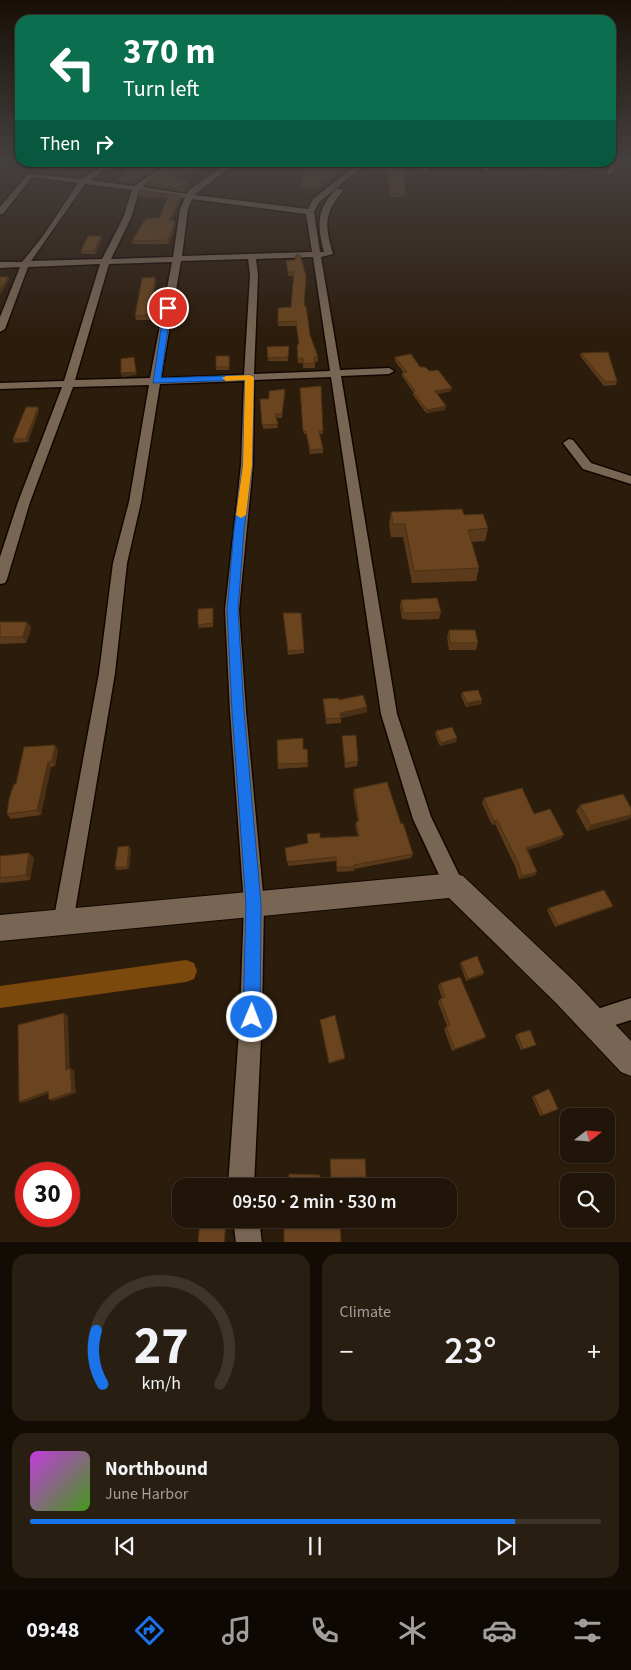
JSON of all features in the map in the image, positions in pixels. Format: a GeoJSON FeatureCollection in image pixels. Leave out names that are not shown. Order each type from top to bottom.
{"type":"FeatureCollection","features":[{"type":"Feature","properties":{"kind":"street"},"geometry":{"type":"LineString","coordinates":[[0,329],[25,264],[58,218]]}},
{"type":"Feature","properties":{"kind":"street"},"geometry":{"type":"LineString","coordinates":[[0,579],[24,502],[45,453],[68,384],[105,262],[126,218]]}},
{"type":"Feature","properties":{"kind":"street"},"geometry":{"type":"LineString","coordinates":[[64,923],[107,673],[120,563],[135,502],[183,218]]}},
{"type":"Feature","properties":{"kind":"street"},"geometry":{"type":"LineString","coordinates":[[311,218],[389,714],[422,819],[454,885],[593,1021],[631,1062]]}},
{"type":"Feature","properties":{"kind":"street"},"geometry":{"type":"LineString","coordinates":[[0,265],[329,254],[322,218]]}},
{"type":"Feature","properties":{"kind":"street"},"geometry":{"type":"LineString","coordinates":[[242,1178],[252,1017],[254,904],[238,711],[232,610],[247,465],[254,275],[252,257]]}},
{"type":"Feature","properties":{"kind":"street"},"geometry":{"type":"LineString","coordinates":[[0,386],[389,371]]}},
{"type":"Feature","properties":{"kind":"street"},"geometry":{"type":"LineString","coordinates":[[569,444],[587,466],[631,480]]}},
{"type":"Feature","properties":{"kind":"street"},"geometry":{"type":"LineString","coordinates":[[0,928],[454,885]]}},
{"type":"Feature","properties":{"kind":"street"},"geometry":{"type":"LineString","coordinates":[[593,1021],[631,1009]]}},
{"type":"Feature","properties":{"kind":"street"},"geometry":{"type":"LineString","coordinates":[[247,1228],[249,1242]]}},
{"type":"Feature","properties":{"kind":"building"},"geometry":{"type":"Polygon","coordinates":[[[146,218],[174,220],[175,223],[168,240],[132,241],[146,218]]]}},
{"type":"Feature","properties":{"kind":"building"},"geometry":{"type":"Polygon","coordinates":[[[88,236],[101,236],[94,251],[81,251],[88,236]]]}},
{"type":"Feature","properties":{"kind":"building"},"geometry":{"type":"Polygon","coordinates":[[[296,255],[300,255],[306,276],[304,306],[306,306],[310,335],[318,357],[314,357],[315,363],[303,364],[303,358],[298,359],[297,345],[299,344],[296,321],[278,322],[278,308],[291,307],[294,272],[288,272],[286,261],[295,260],[296,255]]]}},
{"type":"Feature","properties":{"kind":"building"},"geometry":{"type":"Polygon","coordinates":[[[0,277],[8,277],[0,289],[0,277]]]}},
{"type":"Feature","properties":{"kind":"building"},"geometry":{"type":"Polygon","coordinates":[[[155,277],[150,315],[135,316],[142,278],[155,277]]]}},
{"type":"Feature","properties":{"kind":"building"},"geometry":{"type":"Polygon","coordinates":[[[289,346],[288,357],[268,358],[267,347],[289,346]]]}},
{"type":"Feature","properties":{"kind":"building"},"geometry":{"type":"Polygon","coordinates":[[[608,352],[617,381],[605,382],[581,353],[608,352]]]}},
{"type":"Feature","properties":{"kind":"building"},"geometry":{"type":"Polygon","coordinates":[[[411,354],[420,367],[425,367],[429,371],[438,370],[452,388],[435,391],[446,406],[427,410],[413,392],[415,391],[402,373],[407,372],[395,357],[411,354]]]}},
{"type":"Feature","properties":{"kind":"building"},"geometry":{"type":"Polygon","coordinates":[[[216,356],[229,356],[229,367],[216,367],[216,356]]]}},
{"type":"Feature","properties":{"kind":"building"},"geometry":{"type":"Polygon","coordinates":[[[134,357],[136,372],[121,373],[121,359],[134,357]]]}},
{"type":"Feature","properties":{"kind":"building"},"geometry":{"type":"Polygon","coordinates":[[[321,386],[323,431],[319,431],[323,449],[310,450],[306,431],[303,431],[300,388],[321,386]]]}},
{"type":"Feature","properties":{"kind":"building"},"geometry":{"type":"Polygon","coordinates":[[[285,389],[282,414],[275,414],[278,424],[262,425],[260,399],[269,399],[269,391],[285,389]]]}},
{"type":"Feature","properties":{"kind":"building"},"geometry":{"type":"Polygon","coordinates":[[[26,407],[38,407],[26,439],[13,439],[26,407]]]}},
{"type":"Feature","properties":{"kind":"building"},"geometry":{"type":"Polygon","coordinates":[[[462,509],[464,515],[483,514],[488,528],[468,530],[479,568],[414,571],[405,524],[393,524],[391,512],[462,509]]]}},
{"type":"Feature","properties":{"kind":"building"},"geometry":{"type":"Polygon","coordinates":[[[437,598],[441,612],[403,613],[401,600],[437,598]]]}},
{"type":"Feature","properties":{"kind":"building"},"geometry":{"type":"Polygon","coordinates":[[[213,608],[213,623],[198,625],[198,609],[213,608]]]}},
{"type":"Feature","properties":{"kind":"building"},"geometry":{"type":"Polygon","coordinates":[[[283,613],[301,613],[304,650],[288,651],[283,613]]]}},
{"type":"Feature","properties":{"kind":"building"},"geometry":{"type":"Polygon","coordinates":[[[0,622],[27,622],[23,637],[0,637],[0,622]]]}},
{"type":"Feature","properties":{"kind":"building"},"geometry":{"type":"Polygon","coordinates":[[[449,630],[475,630],[478,643],[450,643],[449,630]]]}},
{"type":"Feature","properties":{"kind":"building"},"geometry":{"type":"Polygon","coordinates":[[[478,690],[482,700],[467,703],[462,692],[478,690]]]}},
{"type":"Feature","properties":{"kind":"building"},"geometry":{"type":"Polygon","coordinates":[[[363,695],[367,707],[340,713],[341,718],[326,719],[323,699],[339,698],[339,700],[363,695]]]}},
{"type":"Feature","properties":{"kind":"building"},"geometry":{"type":"Polygon","coordinates":[[[452,727],[457,738],[441,743],[436,731],[452,727]]]}},
{"type":"Feature","properties":{"kind":"building"},"geometry":{"type":"Polygon","coordinates":[[[356,735],[358,761],[345,763],[342,736],[356,735]]]}},
{"type":"Feature","properties":{"kind":"building"},"geometry":{"type":"Polygon","coordinates":[[[303,738],[303,749],[307,749],[308,763],[278,764],[277,740],[303,738]]]}},
{"type":"Feature","properties":{"kind":"building"},"geometry":{"type":"Polygon","coordinates":[[[55,745],[52,761],[48,762],[37,810],[7,814],[9,799],[14,784],[16,784],[24,747],[55,745]]]}},
{"type":"Feature","properties":{"kind":"building"},"geometry":{"type":"Polygon","coordinates":[[[387,782],[413,854],[354,865],[354,867],[337,867],[336,857],[287,862],[285,848],[308,843],[307,834],[320,833],[320,838],[359,836],[356,822],[359,821],[354,789],[387,782]]]}},
{"type":"Feature","properties":{"kind":"building"},"geometry":{"type":"Polygon","coordinates":[[[522,788],[534,814],[550,809],[564,835],[526,848],[537,872],[522,876],[518,862],[497,820],[494,821],[484,798],[522,788]]]}},
{"type":"Feature","properties":{"kind":"building"},"geometry":{"type":"Polygon","coordinates":[[[623,794],[631,808],[631,815],[591,825],[580,805],[623,794]]]}},
{"type":"Feature","properties":{"kind":"building"},"geometry":{"type":"Polygon","coordinates":[[[129,846],[127,867],[115,867],[118,847],[129,846]]]}},
{"type":"Feature","properties":{"kind":"building"},"geometry":{"type":"Polygon","coordinates":[[[29,853],[26,875],[0,878],[0,856],[29,853]]]}},
{"type":"Feature","properties":{"kind":"building"},"geometry":{"type":"Polygon","coordinates":[[[604,890],[613,906],[558,925],[549,908],[604,890]]]}},
{"type":"Feature","properties":{"kind":"building"},"geometry":{"type":"Polygon","coordinates":[[[477,956],[484,973],[468,979],[461,962],[477,956]]]}},
{"type":"Feature","properties":{"kind":"building"},"geometry":{"type":"Polygon","coordinates":[[[460,977],[486,1037],[455,1049],[446,1027],[450,1025],[440,999],[445,997],[440,983],[460,977]]]}},
{"type":"Feature","properties":{"kind":"building"},"geometry":{"type":"Polygon","coordinates":[[[64,1013],[66,1070],[70,1068],[72,1092],[49,1100],[48,1091],[19,1102],[18,1025],[64,1013]]]}},
{"type":"Feature","properties":{"kind":"building"},"geometry":{"type":"Polygon","coordinates":[[[335,1015],[345,1058],[329,1063],[320,1020],[335,1015]]]}},
{"type":"Feature","properties":{"kind":"building"},"geometry":{"type":"Polygon","coordinates":[[[530,1030],[536,1045],[523,1049],[517,1034],[530,1030]]]}},
{"type":"Feature","properties":{"kind":"building"},"geometry":{"type":"Polygon","coordinates":[[[549,1089],[558,1109],[543,1115],[534,1096],[549,1089]]]}},
{"type":"Feature","properties":{"kind":"building"},"geometry":{"type":"Polygon","coordinates":[[[330,1159],[365,1159],[366,1177],[331,1178],[330,1159]]]}},
{"type":"Feature","properties":{"kind":"building"},"geometry":{"type":"Polygon","coordinates":[[[289,1174],[320,1175],[320,1178],[289,1178],[289,1174]]]}},
{"type":"Feature","properties":{"kind":"building"},"geometry":{"type":"Polygon","coordinates":[[[199,1228],[225,1228],[224,1242],[198,1242],[199,1228]]]}},
{"type":"Feature","properties":{"kind":"building"},"geometry":{"type":"Polygon","coordinates":[[[284,1228],[340,1228],[341,1242],[284,1242],[284,1228]]]}},
{"type":"Feature","properties":{"kind":"waterway"},"geometry":{"type":"LineString","coordinates":[[0,997],[186,971]]}},
{"type":"Feature","properties":{"kind":"slow traffic"},"geometry":{"type":"LineString","coordinates":[[226,378],[250,377],[247,420],[247,465],[241,515]]}},
{"type":"Feature","properties":{"kind":"route"},"geometry":{"type":"LineString","coordinates":[[168,308],[156,381],[250,377],[247,420],[247,465],[232,610],[238,711],[254,904],[252,1017]]}}]}
